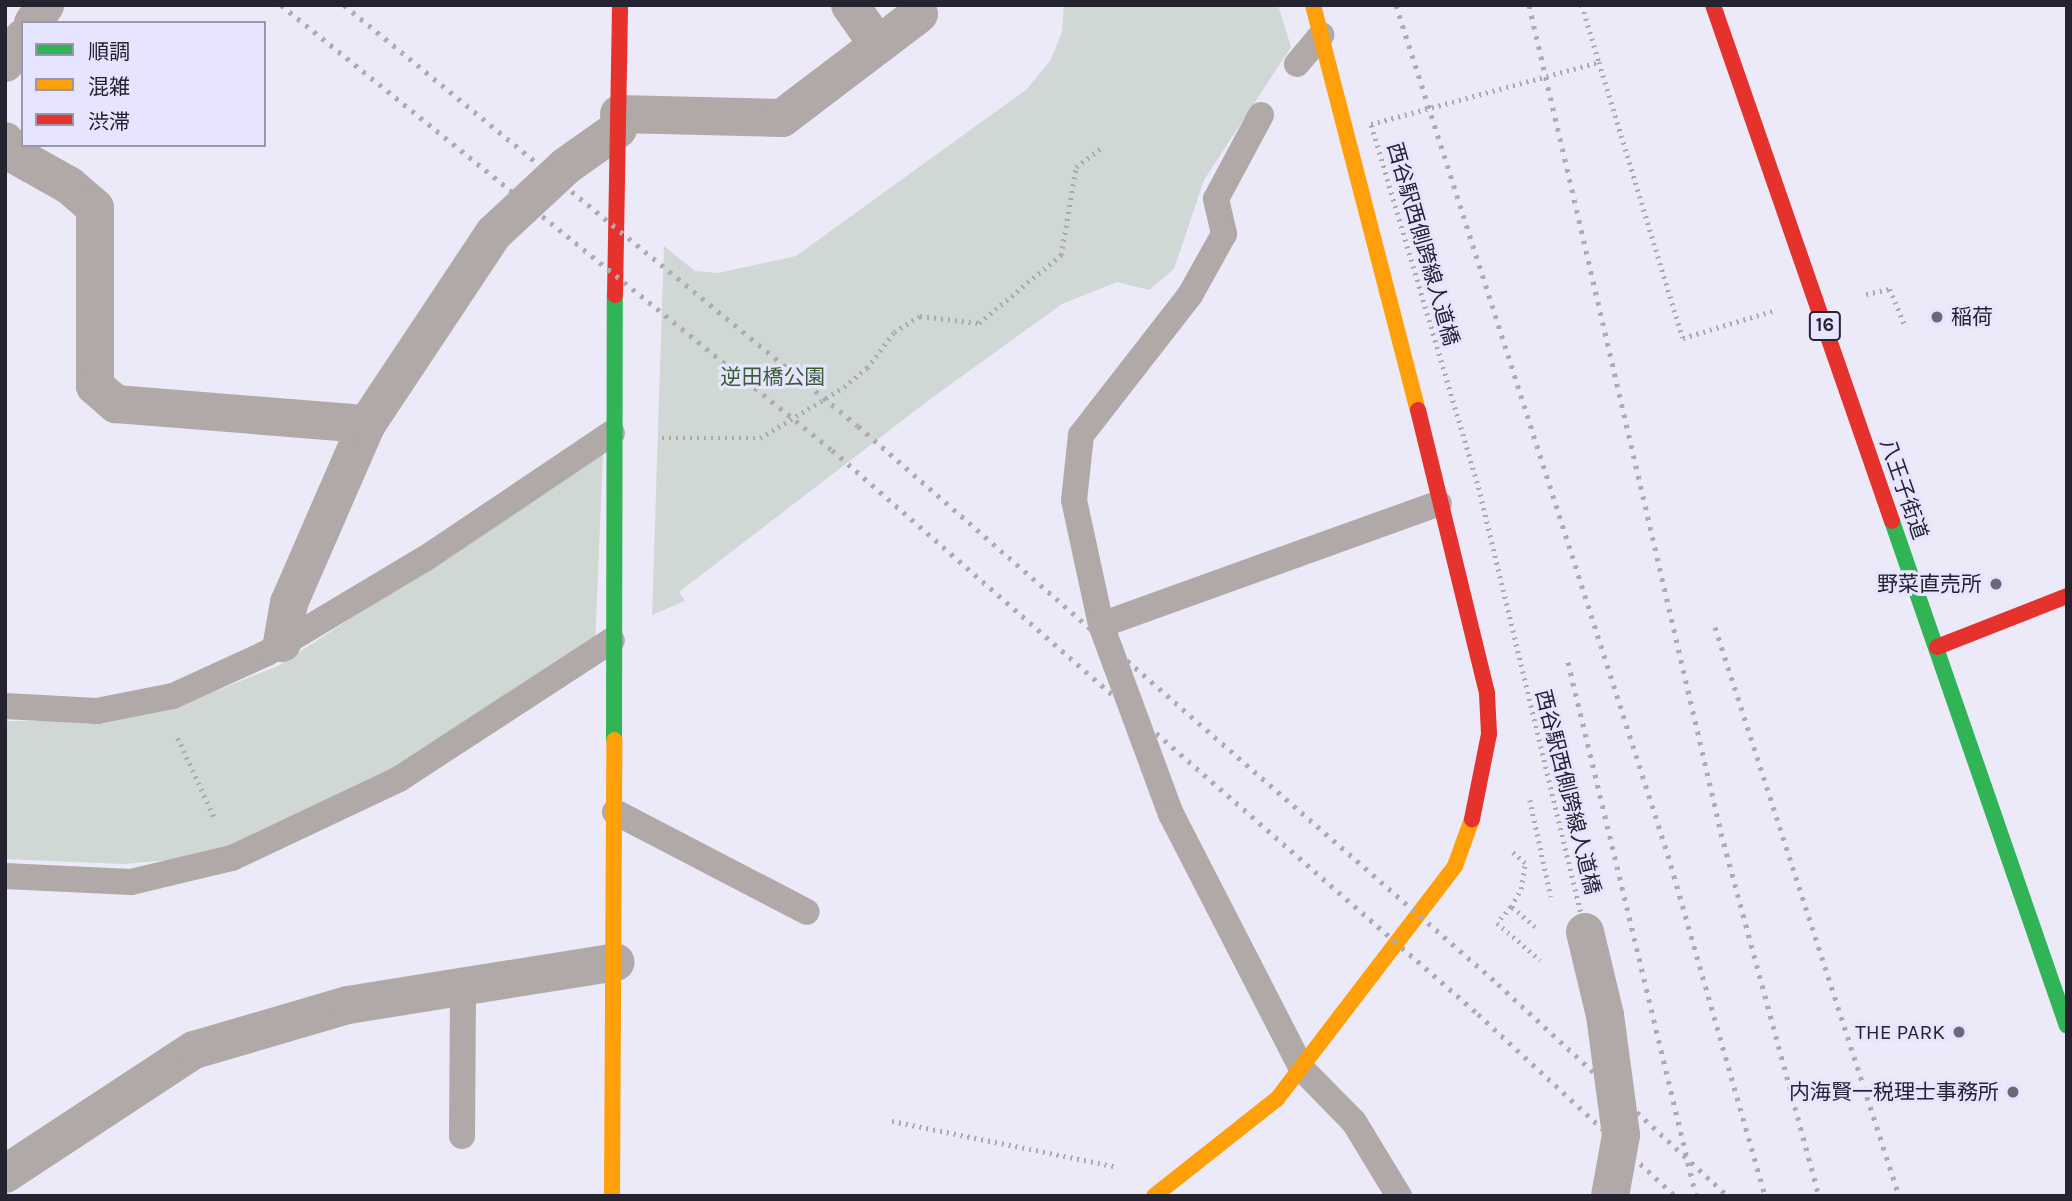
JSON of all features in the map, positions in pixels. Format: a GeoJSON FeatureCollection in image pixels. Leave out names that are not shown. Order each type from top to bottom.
{"type":"FeatureCollection","features":[{"type":"Feature","properties":{"kind":"main road"},"geometry":{"type":"LineString","coordinates":[[612,1196],[616,962],[611,640],[612,433],[620,5]]}},
{"type":"Feature","properties":{"kind":"main road"},"geometry":{"type":"LineString","coordinates":[[1154,1196],[1278,1099],[1455,866],[1476,810],[1489,734],[1487,694],[1373,223],[1313,5]]}},
{"type":"Feature","properties":{"kind":"main road","name":"八王子街道"},"geometry":{"type":"LineString","coordinates":[[1713,5],[2067,1026]]}},
{"type":"Feature","properties":{"kind":"main road"},"geometry":{"type":"LineString","coordinates":[[1937,647],[2067,596]]}},
{"type":"Feature","properties":{"kind":"street"},"geometry":{"type":"LineString","coordinates":[[34,21],[45,5]]}},
{"type":"Feature","properties":{"kind":"street"},"geometry":{"type":"LineString","coordinates":[[850,5],[878,45]]}},
{"type":"Feature","properties":{"kind":"street"},"geometry":{"type":"LineString","coordinates":[[282,643],[289,603],[367,424],[494,233],[618,121],[782,118],[919,14]]}},
{"type":"Feature","properties":{"kind":"street"},"geometry":{"type":"LineString","coordinates":[[5,63],[21,41]]}},
{"type":"Feature","properties":{"kind":"street"},"geometry":{"type":"LineString","coordinates":[[5,141],[15,155],[70,186],[96,208],[95,386],[116,404],[367,424]]}},
{"type":"Feature","properties":{"kind":"street"},"geometry":{"type":"LineString","coordinates":[[1585,932],[1605,1015],[1620,1135],[1610,1196]]}},
{"type":"Feature","properties":{"kind":"street"},"geometry":{"type":"LineString","coordinates":[[5,1174],[194,1050],[348,1004],[616,962]]}},
{"type":"Feature","properties":{"kind":"lane"},"geometry":{"type":"LineString","coordinates":[[1297,64],[1321,35]]}},
{"type":"Feature","properties":{"kind":"lane"},"geometry":{"type":"LineString","coordinates":[[1261,115],[1216,199],[1224,234],[1197,283],[1081,435],[1074,500],[1101,625],[1171,814],[1303,1069],[1354,1122],[1399,1196]]}},
{"type":"Feature","properties":{"kind":"lane"},"geometry":{"type":"LineString","coordinates":[[5,706],[97,711],[161,698],[282,643],[426,558],[612,433]]}},
{"type":"Feature","properties":{"kind":"lane"},"geometry":{"type":"LineString","coordinates":[[1101,625],[1439,503]]}},
{"type":"Feature","properties":{"kind":"lane"},"geometry":{"type":"LineString","coordinates":[[5,876],[131,882],[232,858],[399,779],[611,640]]}},
{"type":"Feature","properties":{"kind":"lane"},"geometry":{"type":"LineString","coordinates":[[615,812],[807,912]]}},
{"type":"Feature","properties":{"kind":"lane"},"geometry":{"type":"LineString","coordinates":[[462,1136],[463,986]]}},
{"type":"Feature","properties":{"kind":"path"},"geometry":{"type":"LineString","coordinates":[[1582,5],[1684,338],[1775,310]]}},
{"type":"Feature","properties":{"kind":"path","name":"西谷駅西側跨線人道橋"},"geometry":{"type":"LineString","coordinates":[[1585,932],[1477,483],[1371,124],[1598,62]]}},
{"type":"Feature","properties":{"kind":"path"},"geometry":{"type":"LineString","coordinates":[[612,433],[699,441],[760,438],[844,387],[867,368],[894,332],[920,316],[979,323],[1061,255],[1076,167],[1103,147]]}},
{"type":"Feature","properties":{"kind":"path"},"geometry":{"type":"LineString","coordinates":[[1865,294],[1890,289],[1906,327]]}},
{"type":"Feature","properties":{"kind":"path"},"geometry":{"type":"LineString","coordinates":[[161,698],[232,858]]}},
{"type":"Feature","properties":{"kind":"path"},"geometry":{"type":"LineString","coordinates":[[1489,734],[1528,787],[1552,901]]}},
{"type":"Feature","properties":{"kind":"path"},"geometry":{"type":"LineString","coordinates":[[1525,863],[1521,888],[1511,907],[1497,923],[1546,965]]}},
{"type":"Feature","properties":{"kind":"path"},"geometry":{"type":"LineString","coordinates":[[1511,907],[1539,930]]}},
{"type":"Feature","properties":{"kind":"path"},"geometry":{"type":"LineString","coordinates":[[892,1121],[1176,1178]]}},
{"type":"Feature","properties":{"kind":"green space","name":"逆田橋公園"},"geometry":{"type":"Polygon","coordinates":[[[1064,5],[1278,5],[1291,47],[1204,180],[1174,269],[1149,290],[1117,282],[1062,304],[929,400],[679,592],[685,601],[652,615],[664,246],[695,271],[718,273],[796,256],[1027,89],[1050,61],[1062,32],[1064,5]]]}},
{"type":"Feature","properties":{"kind":"green space"},"geometry":{"type":"Polygon","coordinates":[[[603,454],[595,646],[393,768],[203,857],[124,864],[5,859],[5,721],[116,720],[186,703],[278,666],[603,454]]]}},
{"type":"Feature","properties":{"kind":"railway"},"geometry":{"type":"LineString","coordinates":[[281,5],[832,450],[1478,1014],[1675,1196]]}},
{"type":"Feature","properties":{"kind":"railway"},"geometry":{"type":"LineString","coordinates":[[344,5],[858,426],[1498,984],[1728,1196]]}},
{"type":"Feature","properties":{"kind":"railway"},"geometry":{"type":"LineString","coordinates":[[1396,5],[1668,855],[1765,1196]]}},
{"type":"Feature","properties":{"kind":"railway"},"geometry":{"type":"LineString","coordinates":[[1529,5],[1721,833],[1819,1196]]}},
{"type":"Feature","properties":{"kind":"railway"},"geometry":{"type":"LineString","coordinates":[[1715,627],[1899,1196]]}},
{"type":"Feature","properties":{"kind":"railway"},"geometry":{"type":"LineString","coordinates":[[1568,662],[1696,1196]]}},
{"type":"Feature","properties":{"kind":"traffic: fast"},"geometry":{"type":"LineString","coordinates":[[614,740],[615,295]]}},
{"type":"Feature","properties":{"kind":"traffic: fast"},"geometry":{"type":"LineString","coordinates":[[1892,521],[2067,1026]]}},
{"type":"Feature","properties":{"kind":"traffic: slow"},"geometry":{"type":"LineString","coordinates":[[1313,5],[1418,410]]}},
{"type":"Feature","properties":{"kind":"traffic: slow"},"geometry":{"type":"LineString","coordinates":[[612,1196],[614,740]]}},
{"type":"Feature","properties":{"kind":"traffic: slow"},"geometry":{"type":"LineString","coordinates":[[1154,1196],[1277,1099],[1455,866],[1472,819]]}},
{"type":"Feature","properties":{"kind":"traffic: jam"},"geometry":{"type":"LineString","coordinates":[[615,295],[620,5]]}},
{"type":"Feature","properties":{"kind":"traffic: jam"},"geometry":{"type":"LineString","coordinates":[[1713,5],[1892,521]]}},
{"type":"Feature","properties":{"kind":"traffic: jam"},"geometry":{"type":"LineString","coordinates":[[1418,410],[1487,694],[1489,734],[1472,819]]}},
{"type":"Feature","properties":{"kind":"traffic: jam"},"geometry":{"type":"LineString","coordinates":[[1937,647],[2067,596]]}},
{"type":"Feature","properties":{"kind":"place","name":"稲荷"},"geometry":{"type":"Point","coordinates":[1937,317]}},
{"type":"Feature","properties":{"kind":"place","name":"野菜直売所"},"geometry":{"type":"Point","coordinates":[1996,584]}},
{"type":"Feature","properties":{"kind":"place","name":"THE PARK"},"geometry":{"type":"Point","coordinates":[1959,1032]}},
{"type":"Feature","properties":{"kind":"place","name":"内海賢一税理士事務所"},"geometry":{"type":"Point","coordinates":[2013,1092]}}]}
